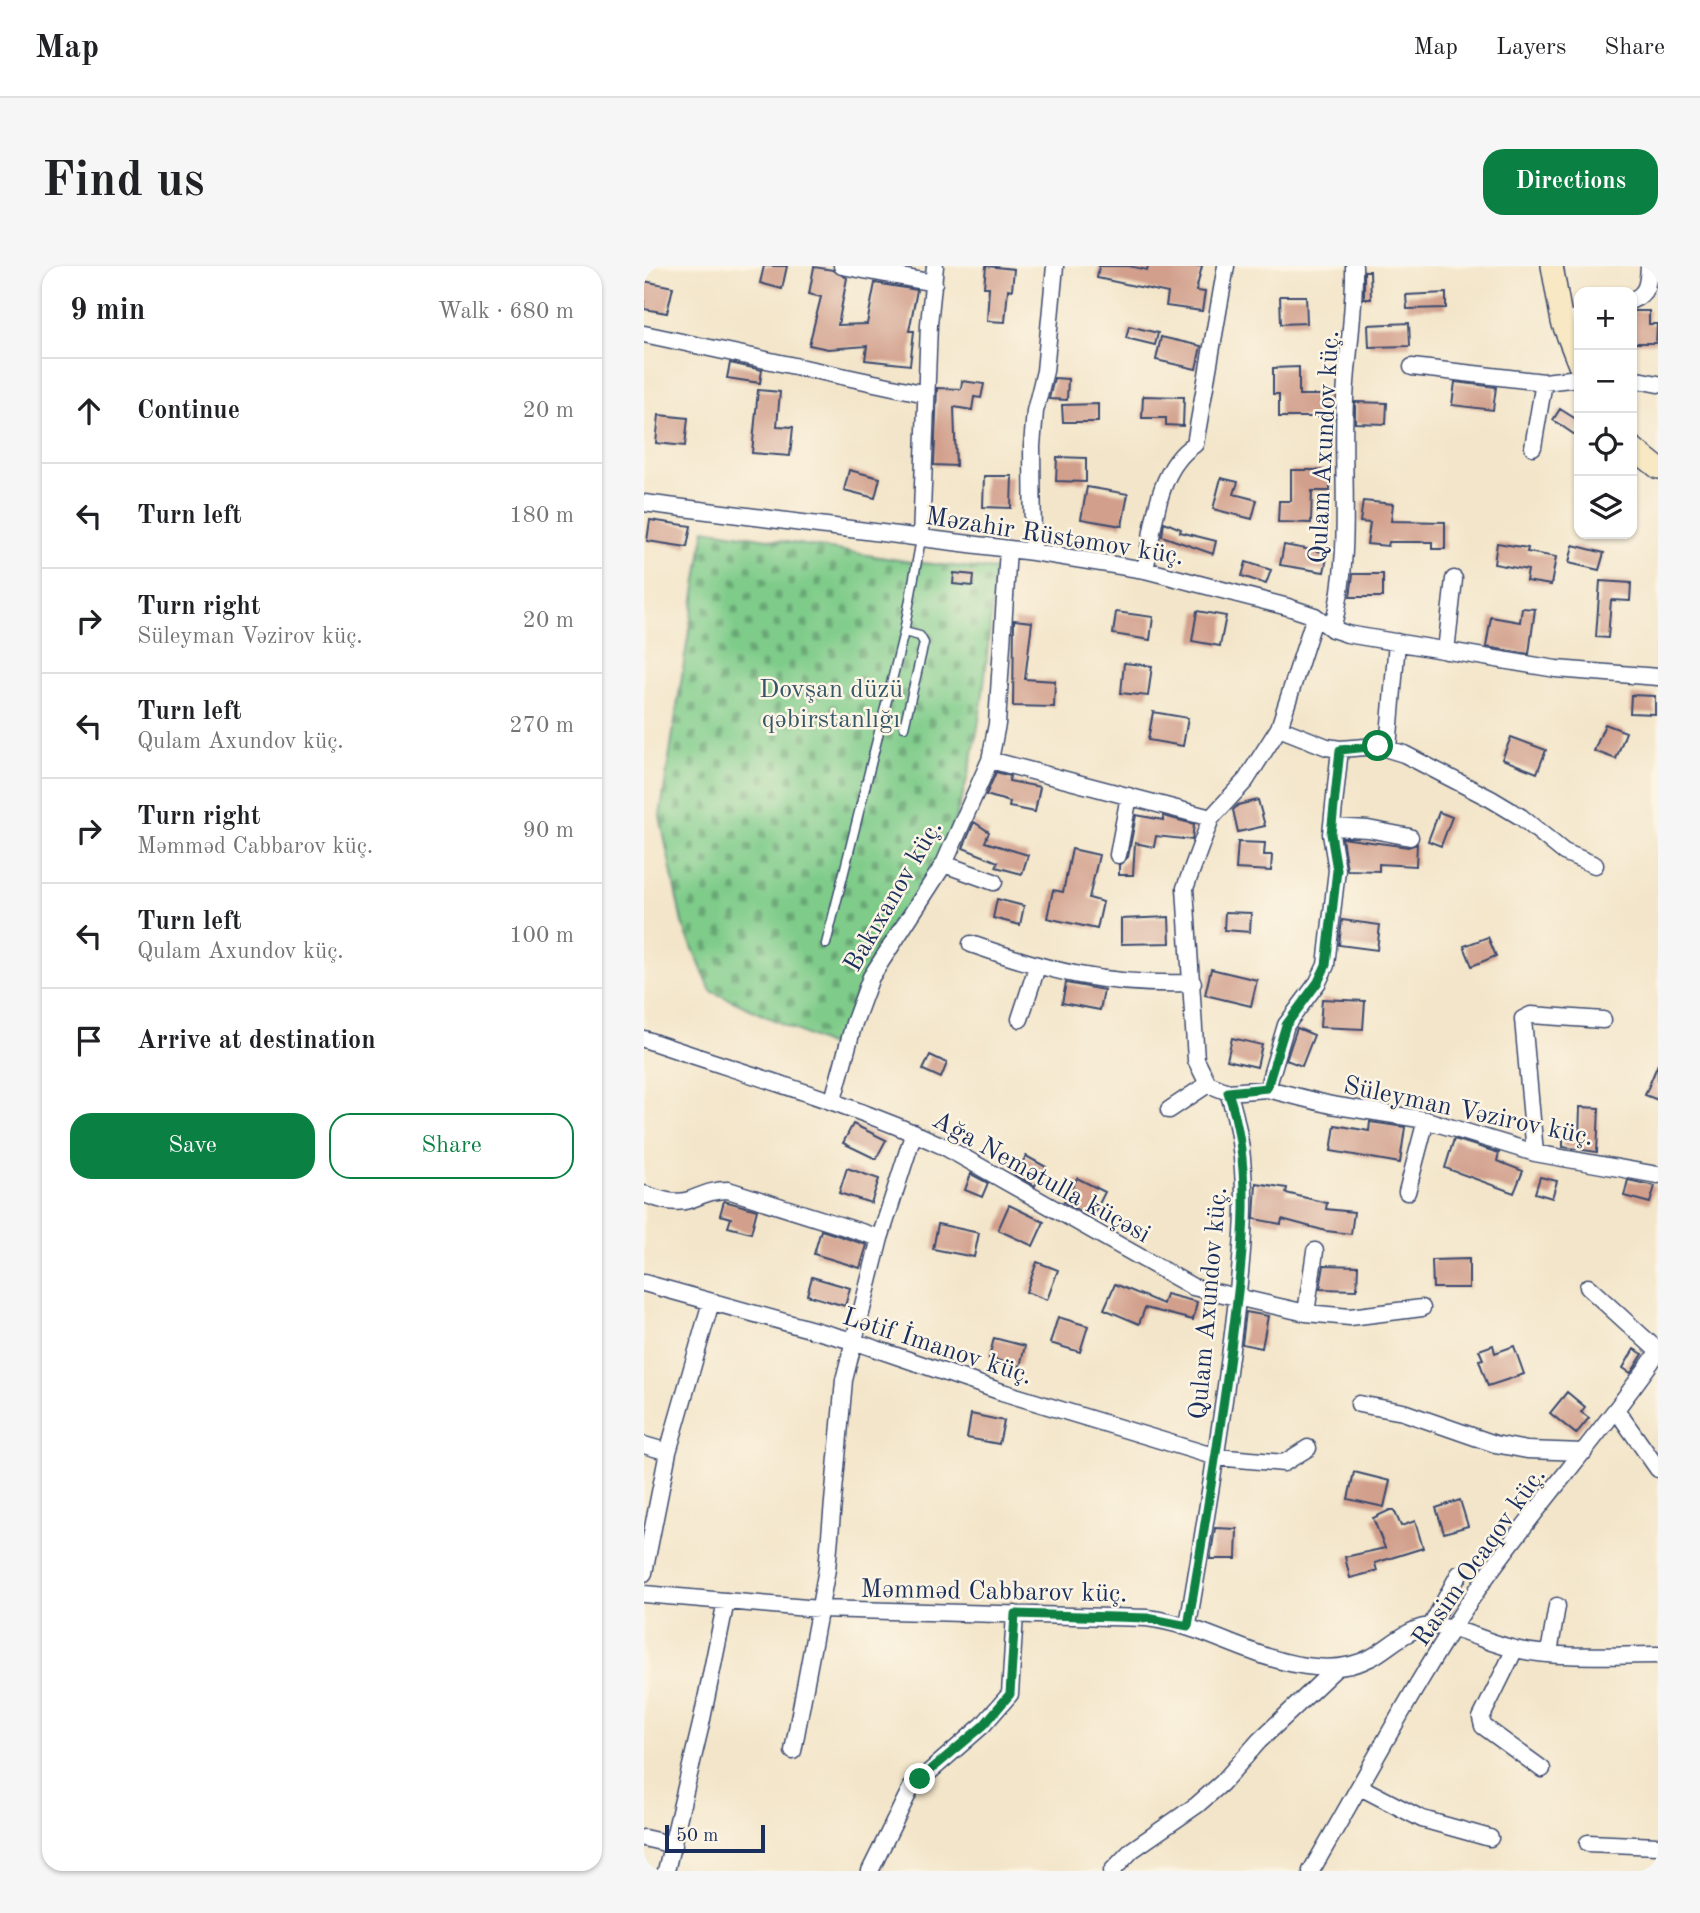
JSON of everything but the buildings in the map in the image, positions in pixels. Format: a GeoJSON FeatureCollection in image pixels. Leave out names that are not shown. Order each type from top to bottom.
{"type":"FeatureCollection","features":[{"type":"Feature","properties":{"kind":"main road"},"geometry":{"type":"LineString","coordinates":[[1552,266],[1571,319],[1576,350]]}},
{"type":"Feature","properties":{"kind":"main road"},"geometry":{"type":"LineString","coordinates":[[1637,451],[1658,468]]}},
{"type":"Feature","properties":{"kind":"street"},"geometry":{"type":"LineString","coordinates":[[842,266],[933,283]]}},
{"type":"Feature","properties":{"kind":"street"},"geometry":{"type":"LineString","coordinates":[[921,539],[926,394],[935,266]]}},
{"type":"Feature","properties":{"kind":"street"},"geometry":{"type":"LineString","coordinates":[[1033,552],[1033,435],[1045,370],[1055,266]]}},
{"type":"Feature","properties":{"kind":"street"},"geometry":{"type":"LineString","coordinates":[[1145,570],[1163,487],[1179,454],[1195,444],[1226,266]]}},
{"type":"Feature","properties":{"kind":"street","name":"Qulam Axundov küç."},"geometry":{"type":"LineString","coordinates":[[1332,629],[1344,554],[1345,398],[1353,331],[1354,266]]}},
{"type":"Feature","properties":{"kind":"street"},"geometry":{"type":"LineString","coordinates":[[1637,298],[1647,286],[1649,266]]}},
{"type":"Feature","properties":{"kind":"street"},"geometry":{"type":"LineString","coordinates":[[644,334],[926,394]]}},
{"type":"Feature","properties":{"kind":"street"},"geometry":{"type":"LineString","coordinates":[[1412,367],[1544,382],[1574,379]]}},
{"type":"Feature","properties":{"kind":"street"},"geometry":{"type":"LineString","coordinates":[[1637,380],[1658,384]]}},
{"type":"Feature","properties":{"kind":"street"},"geometry":{"type":"LineString","coordinates":[[1533,447],[1544,382]]}},
{"type":"Feature","properties":{"kind":"street","name":"Məzahir Rüstəmov küç."},"geometry":{"type":"LineString","coordinates":[[644,503],[1033,552],[1145,570],[1315,616],[1332,629],[1556,669],[1658,677]]}},
{"type":"Feature","properties":{"kind":"street","name":"Bakıxanov küç."},"geometry":{"type":"LineString","coordinates":[[833,1100],[853,1023],[871,977],[944,864],[990,760],[998,724],[1008,549]]}},
{"type":"Feature","properties":{"kind":"street"},"geometry":{"type":"LineString","coordinates":[[1446,651],[1454,579]]}},
{"type":"Feature","properties":{"kind":"street"},"geometry":{"type":"LineString","coordinates":[[1228,1092],[1208,1084],[1196,1060],[1191,1024],[1193,983],[1185,888],[1211,818],[1246,780],[1279,728],[1315,616]]}},
{"type":"Feature","properties":{"kind":"street"},"geometry":{"type":"LineString","coordinates":[[1388,748],[1397,642]]}},
{"type":"Feature","properties":{"kind":"street"},"geometry":{"type":"LineString","coordinates":[[1279,728],[1340,750],[1378,746],[1388,748],[1491,799],[1521,817],[1564,852],[1595,865]]}},
{"type":"Feature","properties":{"kind":"street"},"geometry":{"type":"LineString","coordinates":[[1267,1088],[1286,1025],[1318,982],[1326,965],[1337,870],[1332,827],[1340,750]]}},
{"type":"Feature","properties":{"kind":"street"},"geometry":{"type":"LineString","coordinates":[[990,760],[1211,818]]}},
{"type":"Feature","properties":{"kind":"street"},"geometry":{"type":"LineString","coordinates":[[1118,855],[1129,796]]}},
{"type":"Feature","properties":{"kind":"street"},"geometry":{"type":"LineString","coordinates":[[1332,827],[1368,829],[1410,837]]}},
{"type":"Feature","properties":{"kind":"street"},"geometry":{"type":"LineString","coordinates":[[944,864],[994,882]]}},
{"type":"Feature","properties":{"kind":"street"},"geometry":{"type":"LineString","coordinates":[[971,944],[1037,967],[1114,983],[1193,983]]}},
{"type":"Feature","properties":{"kind":"street"},"geometry":{"type":"LineString","coordinates":[[1020,1019],[1037,967]]}},
{"type":"Feature","properties":{"kind":"street"},"geometry":{"type":"LineString","coordinates":[[1535,1153],[1522,1019],[1531,1014],[1603,1020]]}},
{"type":"Feature","properties":{"kind":"street","name":"Ağa Nemətulla küçəsi"},"geometry":{"type":"LineString","coordinates":[[644,1039],[833,1100],[914,1132],[1014,1185],[1175,1279],[1237,1298],[1306,1314],[1350,1317],[1422,1308]]}},
{"type":"Feature","properties":{"kind":"street"},"geometry":{"type":"LineString","coordinates":[[1169,1111],[1208,1084]]}},
{"type":"Feature","properties":{"kind":"street","name":"Süleyman Vəzirov küç."},"geometry":{"type":"LineString","coordinates":[[1228,1092],[1267,1088],[1331,1105],[1426,1120],[1535,1153],[1658,1175]]}},
{"type":"Feature","properties":{"kind":"street","name":"Qulam Axundov küç."},"geometry":{"type":"LineString","coordinates":[[1188,1626],[1216,1457],[1237,1298],[1244,1191],[1233,1107],[1228,1092]]}},
{"type":"Feature","properties":{"kind":"street"},"geometry":{"type":"LineString","coordinates":[[1407,1192],[1426,1120]]}},
{"type":"Feature","properties":{"kind":"street"},"geometry":{"type":"LineString","coordinates":[[793,1751],[827,1569],[844,1380],[880,1238],[914,1132]]}},
{"type":"Feature","properties":{"kind":"street"},"geometry":{"type":"LineString","coordinates":[[644,1194],[675,1202],[688,1201],[705,1192],[728,1191],[880,1238]]}},
{"type":"Feature","properties":{"kind":"street"},"geometry":{"type":"LineString","coordinates":[[1306,1314],[1315,1251]]}},
{"type":"Feature","properties":{"kind":"street","name":"Lətif İmanov küç."},"geometry":{"type":"LineString","coordinates":[[644,1283],[853,1341],[1002,1392],[1216,1457],[1284,1463],[1308,1448]]}},
{"type":"Feature","properties":{"kind":"street"},"geometry":{"type":"LineString","coordinates":[[1588,1287],[1658,1352]]}},
{"type":"Feature","properties":{"kind":"street"},"geometry":{"type":"LineString","coordinates":[[644,1573],[668,1452],[710,1302]]}},
{"type":"Feature","properties":{"kind":"street","name":"Rasim Ocaqov küç."},"geometry":{"type":"LineString","coordinates":[[1311,1871],[1450,1631],[1486,1577],[1617,1411],[1658,1352]]}},
{"type":"Feature","properties":{"kind":"street"},"geometry":{"type":"LineString","coordinates":[[1359,1404],[1403,1412],[1495,1444],[1527,1450],[1584,1452]]}},
{"type":"Feature","properties":{"kind":"street"},"geometry":{"type":"LineString","coordinates":[[1617,1411],[1658,1469]]}},
{"type":"Feature","properties":{"kind":"street"},"geometry":{"type":"LineString","coordinates":[[644,1445],[668,1452]]}},
{"type":"Feature","properties":{"kind":"street"},"geometry":{"type":"LineString","coordinates":[[1459,1574],[1431,1626],[1516,1649],[1549,1653],[1658,1655]]}},
{"type":"Feature","properties":{"kind":"street","name":"Məmməd Cabbarov küç."},"geometry":{"type":"LineString","coordinates":[[644,1594],[819,1609],[1147,1618],[1188,1626],[1289,1663],[1335,1668],[1370,1658],[1403,1637],[1431,1626]]}},
{"type":"Feature","properties":{"kind":"street"},"geometry":{"type":"LineString","coordinates":[[666,1871],[674,1845],[726,1601]]}},
{"type":"Feature","properties":{"kind":"street"},"geometry":{"type":"LineString","coordinates":[[1549,1653],[1557,1606]]}},
{"type":"Feature","properties":{"kind":"street"},"geometry":{"type":"LineString","coordinates":[[870,1871],[911,1788],[984,1725],[1010,1694],[1015,1614]]}},
{"type":"Feature","properties":{"kind":"street"},"geometry":{"type":"LineString","coordinates":[[1516,1649],[1481,1718],[1483,1726],[1542,1769]]}},
{"type":"Feature","properties":{"kind":"street"},"geometry":{"type":"LineString","coordinates":[[1112,1871],[1132,1850],[1196,1805],[1222,1783],[1259,1741],[1335,1668]]}},
{"type":"Feature","properties":{"kind":"street"},"geometry":{"type":"LineString","coordinates":[[1360,1787],[1422,1819],[1490,1838]]}},
{"type":"Feature","properties":{"kind":"street"},"geometry":{"type":"LineString","coordinates":[[644,1838],[674,1845]]}},
{"type":"Feature","properties":{"kind":"street"},"geometry":{"type":"LineString","coordinates":[[1588,1843],[1658,1846]]}},
{"type":"Feature","properties":{"kind":"lane"},"geometry":{"type":"LineString","coordinates":[[826,944],[904,632],[918,571],[921,539]]}},
{"type":"Feature","properties":{"kind":"lane"},"geometry":{"type":"LineString","coordinates":[[904,632],[920,636],[924,643],[904,727]]}},
{"type":"Feature","properties":{"kind":"green space","name":"Dovşan düzü qəbirstanlığı"},"geometry":{"type":"Polygon","coordinates":[[[705,529],[911,562],[995,570],[984,688],[971,764],[961,802],[931,877],[880,946],[866,970],[850,1009],[839,1050],[711,991],[682,923],[660,816],[705,529]]]}},
{"type":"Feature","properties":{"kind":"route"},"geometry":{"type":"LineString","coordinates":[[920,1779],[984,1725],[1010,1694],[1015,1614],[1147,1618],[1188,1626],[1220,1431],[1237,1298],[1244,1191],[1233,1107],[1228,1092],[1267,1088],[1286,1025],[1318,982],[1326,965],[1337,870],[1331,834],[1340,750],[1378,746]]}}]}
